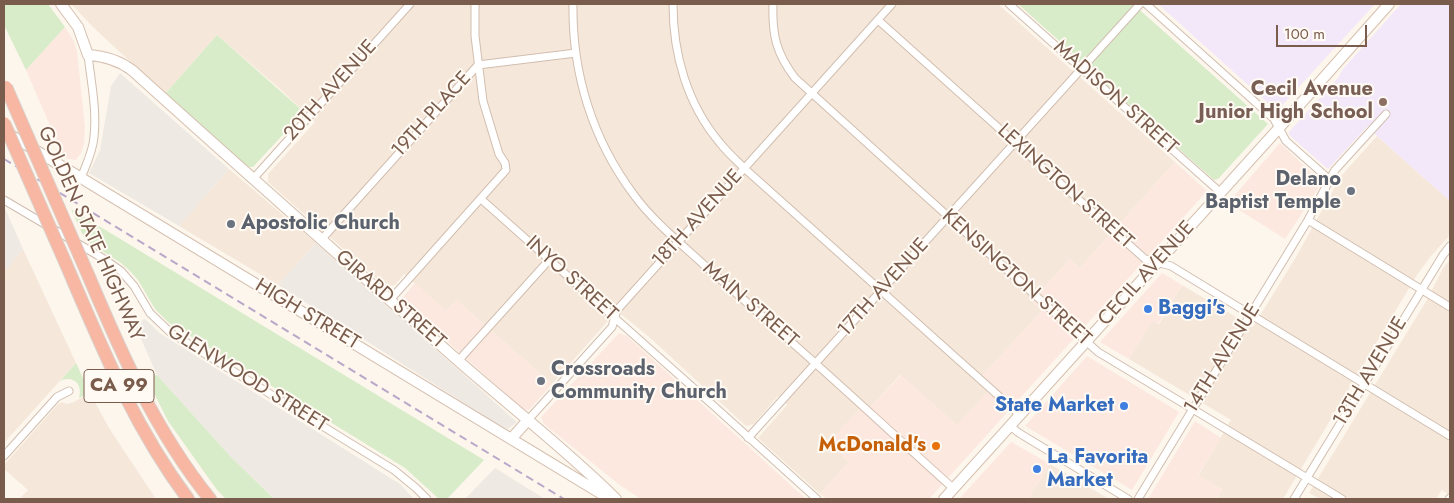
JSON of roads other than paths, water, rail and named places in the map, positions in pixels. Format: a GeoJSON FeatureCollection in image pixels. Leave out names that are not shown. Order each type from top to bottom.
{"type":"FeatureCollection","features":[{"type":"Feature","properties":{"kind":"highway","name":"GOLDEN STATE HIGHWAY"},"geometry":{"type":"LineString","coordinates":[[4,83],[122,354],[146,403],[182,463],[210,499]]}},
{"type":"Feature","properties":{"kind":"highway","name":"GOLDEN STATE HIGHWAY"},"geometry":{"type":"LineString","coordinates":[[4,123],[108,363],[130,408],[160,458],[188,499]]}},
{"type":"Feature","properties":{"kind":"main road"},"geometry":{"type":"LineString","coordinates":[[61,4],[78,27],[88,55]]}},
{"type":"Feature","properties":{"kind":"main road","name":"CECIL AVENUE"},"geometry":{"type":"LineString","coordinates":[[944,499],[1389,4]]}},
{"type":"Feature","properties":{"kind":"main road","name":"GIRARD STREET"},"geometry":{"type":"LineString","coordinates":[[88,55],[108,58],[133,71],[458,361],[542,431],[616,499]]}},
{"type":"Feature","properties":{"kind":"main road","name":"HIGH STREET"},"geometry":{"type":"LineString","coordinates":[[4,131],[610,499]]}},
{"type":"Feature","properties":{"kind":"main road","name":"18TH AVENUE"},"geometry":{"type":"LineString","coordinates":[[511,439],[528,420]]}},
{"type":"Feature","properties":{"kind":"street","name":"20TH AVENUE"},"geometry":{"type":"LineString","coordinates":[[253,179],[410,4]]}},
{"type":"Feature","properties":{"kind":"street"},"geometry":{"type":"LineString","coordinates":[[390,300],[506,170],[505,163],[498,154],[483,101],[478,65],[475,4]]}},
{"type":"Feature","properties":{"kind":"street","name":"MAIN STREET"},"geometry":{"type":"LineString","coordinates":[[573,4],[576,53],[581,83],[589,112],[601,141],[617,171],[634,196],[678,242],[816,363],[954,489]]}},
{"type":"Feature","properties":{"kind":"street"},"geometry":{"type":"LineString","coordinates":[[673,4],[673,29],[678,60],[688,91],[702,119],[720,144],[744,168],[1020,415]]}},
{"type":"Feature","properties":{"kind":"street","name":"KENSINGTON STREET"},"geometry":{"type":"LineString","coordinates":[[773,4],[772,23],[774,33],[784,62],[795,78],[1098,352],[1342,499]]}},
{"type":"Feature","properties":{"kind":"street","name":"18TH AVENUE"},"geometry":{"type":"LineString","coordinates":[[528,420],[612,327],[617,310],[892,4]]}},
{"type":"Feature","properties":{"kind":"street","name":"MADISON STREET"},"geometry":{"type":"LineString","coordinates":[[1009,4],[1220,193]]}},
{"type":"Feature","properties":{"kind":"street","name":"17TH AVENUE"},"geometry":{"type":"LineString","coordinates":[[748,438],[1140,4]]}},
{"type":"Feature","properties":{"kind":"street"},"geometry":{"type":"LineString","coordinates":[[1146,4],[1274,119],[1286,140],[1330,180],[1335,170],[1386,114]]}},
{"type":"Feature","properties":{"kind":"street","name":"LEXINGTON STREET"},"geometry":{"type":"LineString","coordinates":[[878,20],[1145,259],[1171,266],[1450,436]]}},
{"type":"Feature","properties":{"kind":"street","name":"19TH PLACE"},"geometry":{"type":"LineString","coordinates":[[321,240],[478,65],[576,53]]}},
{"type":"Feature","properties":{"kind":"street"},"geometry":{"type":"LineString","coordinates":[[81,178],[94,137],[88,55]]}},
{"type":"Feature","properties":{"kind":"street","name":"14TH AVENUE"},"geometry":{"type":"LineString","coordinates":[[1138,499],[1308,220],[1330,180]]}},
{"type":"Feature","properties":{"kind":"street","name":"INYO STREET"},"geometry":{"type":"LineString","coordinates":[[481,199],[817,499]]}},
{"type":"Feature","properties":{"kind":"street","name":"GLENWOOD STREET"},"geometry":{"type":"LineString","coordinates":[[4,200],[121,271],[134,286],[150,313],[171,333],[394,470],[427,499]]}},
{"type":"Feature","properties":{"kind":"street"},"geometry":{"type":"LineString","coordinates":[[1308,220],[1450,306]]}},
{"type":"Feature","properties":{"kind":"street","name":"13TH AVENUE"},"geometry":{"type":"LineString","coordinates":[[1294,499],[1421,289],[1450,246]]}},
{"type":"Feature","properties":{"kind":"street"},"geometry":{"type":"LineString","coordinates":[[458,361],[550,259]]}},
{"type":"Feature","properties":{"kind":"street"},"geometry":{"type":"LineString","coordinates":[[4,456],[57,397],[69,391]]}},
{"type":"Feature","properties":{"kind":"street"},"geometry":{"type":"LineString","coordinates":[[1010,426],[1128,499]]}},
{"type":"Feature","properties":{"kind":"railway"},"geometry":{"type":"LineString","coordinates":[[4,159],[564,499]]}},
{"type":"Feature","properties":{"kind":"place","name":"Cecil Avenue Junior High School"},"geometry":{"type":"Point","coordinates":[1383,102]}},
{"type":"Feature","properties":{"kind":"place","name":"Delano Baptist Temple"},"geometry":{"type":"Point","coordinates":[1351,191]}},
{"type":"Feature","properties":{"kind":"place","name":"Apostolic Church"},"geometry":{"type":"Point","coordinates":[231,224]}},
{"type":"Feature","properties":{"kind":"place","name":"Baggi's"},"geometry":{"type":"Point","coordinates":[1148,309]}},
{"type":"Feature","properties":{"kind":"place","name":"Crossroads Community Church"},"geometry":{"type":"Point","coordinates":[541,381]}},
{"type":"Feature","properties":{"kind":"place","name":"State Market"},"geometry":{"type":"Point","coordinates":[1124,406]}},
{"type":"Feature","properties":{"kind":"place","name":"McDonald's"},"geometry":{"type":"Point","coordinates":[936,446]}},
{"type":"Feature","properties":{"kind":"place","name":"La Favorita Market"},"geometry":{"type":"Point","coordinates":[1037,469]}}]}
